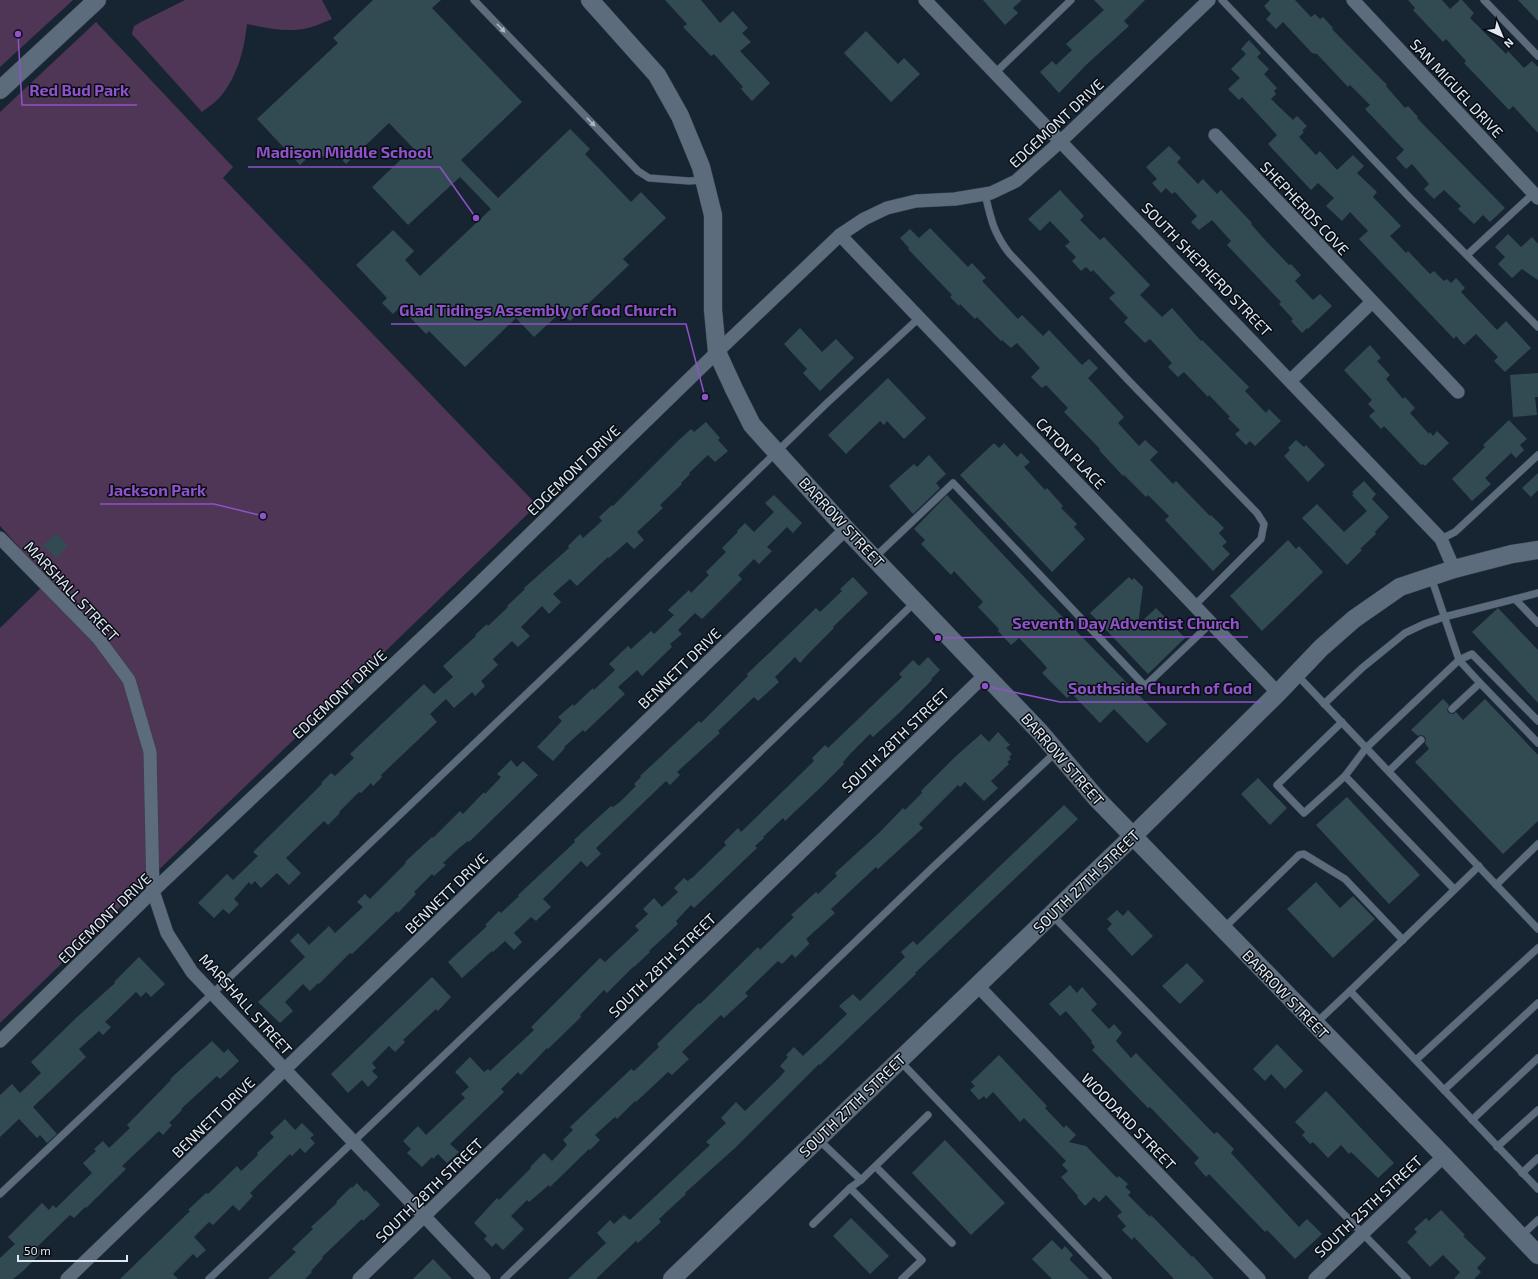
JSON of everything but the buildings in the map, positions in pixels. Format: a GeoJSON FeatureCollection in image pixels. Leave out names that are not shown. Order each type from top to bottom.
{"type":"FeatureCollection","features":[{"type":"Feature","properties":{"kind":"main road"},"geometry":{"type":"LineString","coordinates":[[0,90],[97,0]]}},
{"type":"Feature","properties":{"kind":"main road","name":"BARROW STREET"},"geometry":{"type":"LineString","coordinates":[[590,0],[657,75],[680,116],[701,167],[713,215],[713,310],[717,352],[752,425],[846,529],[986,674],[1096,799],[1444,1156],[1538,1255]]}},
{"type":"Feature","properties":{"kind":"main road","name":"SOUTH 27TH STREET"},"geometry":{"type":"LineString","coordinates":[[672,1279],[1133,836],[1278,693],[1321,648],[1354,619],[1400,587],[1454,569],[1512,554],[1535,553]]}},
{"type":"Feature","properties":{"kind":"street","name":"SOUTH SHEPHERD STREET"},"geometry":{"type":"LineString","coordinates":[[925,0],[1291,380],[1441,539],[1454,569]]}},
{"type":"Feature","properties":{"kind":"street","name":"EDGEMONT DRIVE"},"geometry":{"type":"LineString","coordinates":[[0,1041],[153,891],[461,601],[717,352],[840,235],[864,219],[887,208],[916,201],[955,200],[990,193],[1016,181],[1061,141],[1209,0]]}},
{"type":"Feature","properties":{"kind":"street","name":"SAN MIGUEL DRIVE"},"geometry":{"type":"LineString","coordinates":[[1352,0],[1536,193]]}},
{"type":"Feature","properties":{"kind":"street","name":"SHEPHERDS COVE"},"geometry":{"type":"LineString","coordinates":[[1215,136],[1458,392]]}},
{"type":"Feature","properties":{"kind":"street","name":"CATON PLACE"},"geometry":{"type":"LineString","coordinates":[[840,235],[1278,693]]}},
{"type":"Feature","properties":{"kind":"street"},"geometry":{"type":"LineString","coordinates":[[1291,380],[1372,302]]}},
{"type":"Feature","properties":{"kind":"street","name":"BENNETT DRIVE"},"geometry":{"type":"LineString","coordinates":[[67,1279],[846,529]]}},
{"type":"Feature","properties":{"kind":"street","name":"MARSHALL STREET"},"geometry":{"type":"LineString","coordinates":[[0,538],[98,638],[129,680],[150,752],[153,891],[167,933],[192,972],[484,1279]]}},
{"type":"Feature","properties":{"kind":"street","name":"SOUTH 28TH STREET"},"geometry":{"type":"LineString","coordinates":[[360,1279],[986,674]]}},
{"type":"Feature","properties":{"kind":"street","name":"WOODARD STREET"},"geometry":{"type":"LineString","coordinates":[[977,985],[1259,1279]]}},
{"type":"Feature","properties":{"kind":"street","name":"SOUTH 25TH STREET"},"geometry":{"type":"LineString","coordinates":[[1315,1279],[1444,1156]]}},
{"type":"Feature","properties":{"kind":"lane"},"geometry":{"type":"LineString","coordinates":[[474,0],[638,172],[649,178],[689,181],[704,180]]}},
{"type":"Feature","properties":{"kind":"lane"},"geometry":{"type":"LineString","coordinates":[[995,73],[1071,0]]}},
{"type":"Feature","properties":{"kind":"lane"},"geometry":{"type":"LineString","coordinates":[[1222,0],[1410,198],[1538,327]]}},
{"type":"Feature","properties":{"kind":"lane"},"geometry":{"type":"LineString","coordinates":[[1484,0],[1538,56]]}},
{"type":"Feature","properties":{"kind":"lane"},"geometry":{"type":"LineString","coordinates":[[1467,255],[1536,193]]}},
{"type":"Feature","properties":{"kind":"lane"},"geometry":{"type":"LineString","coordinates":[[985,194],[998,239],[1009,253],[1128,380],[1257,513],[1264,524],[1260,538],[1194,606]]}},
{"type":"Feature","properties":{"kind":"lane"},"geometry":{"type":"LineString","coordinates":[[0,1194],[212,994],[827,403],[919,318]]}},
{"type":"Feature","properties":{"kind":"lane"},"geometry":{"type":"LineString","coordinates":[[1441,539],[1455,532],[1538,455]]}},
{"type":"Feature","properties":{"kind":"lane"},"geometry":{"type":"LineString","coordinates":[[874,558],[953,483],[1145,686],[1211,623]]}},
{"type":"Feature","properties":{"kind":"lane"},"geometry":{"type":"LineString","coordinates":[[1431,576],[1459,660],[1480,684],[1538,743]]}},
{"type":"Feature","properties":{"kind":"lane"},"geometry":{"type":"LineString","coordinates":[[1324,704],[1362,668],[1406,633],[1424,624],[1444,617],[1538,593]]}},
{"type":"Feature","properties":{"kind":"lane"},"geometry":{"type":"LineString","coordinates":[[1515,599],[1538,623]]}},
{"type":"Feature","properties":{"kind":"lane"},"geometry":{"type":"LineString","coordinates":[[209,1279],[609,898],[916,601]]}},
{"type":"Feature","properties":{"kind":"lane"},"geometry":{"type":"LineString","coordinates":[[1342,722],[1277,785],[1304,813],[1345,776],[1366,748],[1459,660],[1472,654],[1538,721]]}},
{"type":"Feature","properties":{"kind":"lane"},"geometry":{"type":"LineString","coordinates":[[1296,674],[1538,929]]}},
{"type":"Feature","properties":{"kind":"lane"},"geometry":{"type":"LineString","coordinates":[[1452,709],[1480,684]]}},
{"type":"Feature","properties":{"kind":"lane"},"geometry":{"type":"LineString","coordinates":[[1389,771],[1421,740]]}},
{"type":"Feature","properties":{"kind":"lane"},"geometry":{"type":"LineString","coordinates":[[504,1279],[926,874],[1056,752]]}},
{"type":"Feature","properties":{"kind":"lane"},"geometry":{"type":"LineString","coordinates":[[1345,776],[1454,889]]}},
{"type":"Feature","properties":{"kind":"lane"},"geometry":{"type":"LineString","coordinates":[[1496,885],[1538,844]]}},
{"type":"Feature","properties":{"kind":"lane"},"geometry":{"type":"LineString","coordinates":[[1223,930],[1299,855],[1304,854],[1346,879],[1403,940]]}},
{"type":"Feature","properties":{"kind":"lane"},"geometry":{"type":"LineString","coordinates":[[1315,1024],[1478,866]]}},
{"type":"Feature","properties":{"kind":"lane"},"geometry":{"type":"LineString","coordinates":[[1051,914],[1407,1279]]}},
{"type":"Feature","properties":{"kind":"lane"},"geometry":{"type":"LineString","coordinates":[[1416,1060],[1538,948]]}},
{"type":"Feature","properties":{"kind":"lane"},"geometry":{"type":"LineString","coordinates":[[1350,991],[1538,1189]]}},
{"type":"Feature","properties":{"kind":"lane"},"geometry":{"type":"LineString","coordinates":[[1444,1090],[1538,1003]]}},
{"type":"Feature","properties":{"kind":"lane"},"geometry":{"type":"LineString","coordinates":[[1472,1120],[1538,1058]]}},
{"type":"Feature","properties":{"kind":"lane"},"geometry":{"type":"LineString","coordinates":[[899,1060],[1108,1279]]}},
{"type":"Feature","properties":{"kind":"lane"},"geometry":{"type":"LineString","coordinates":[[1497,1147],[1538,1110]]}},
{"type":"Feature","properties":{"kind":"lane"},"geometry":{"type":"LineString","coordinates":[[813,1224],[850,1188],[876,1167],[928,1115]]}},
{"type":"Feature","properties":{"kind":"lane"},"geometry":{"type":"LineString","coordinates":[[817,1138],[861,1180]]}},
{"type":"Feature","properties":{"kind":"lane"},"geometry":{"type":"LineString","coordinates":[[1522,1173],[1538,1158]]}},
{"type":"Feature","properties":{"kind":"lane"},"geometry":{"type":"LineString","coordinates":[[876,1167],[952,1243]]}},
{"type":"Feature","properties":{"kind":"lane"},"geometry":{"type":"LineString","coordinates":[[850,1188],[922,1260],[902,1279]]}},
{"type":"Feature","properties":{"kind":"lane"},"geometry":{"type":"LineString","coordinates":[[1520,1236],[1538,1220]]}},
{"type":"Feature","properties":{"kind":"shaded area"},"geometry":{"type":"Polygon","coordinates":[[[0,0],[73,0],[0,67],[0,0]]]}},
{"type":"Feature","properties":{"kind":"shaded area"},"geometry":{"type":"Polygon","coordinates":[[[185,0],[322,0],[332,19],[311,27],[293,30],[247,24],[242,53],[232,80],[219,98],[202,112],[132,34],[134,26],[185,0]]]}},
{"type":"Feature","properties":{"kind":"shaded area"},"geometry":{"type":"Polygon","coordinates":[[[96,22],[233,167],[223,178],[537,505],[0,1023],[0,628],[49,580],[0,526],[0,112],[96,22]]]}},
{"type":"Feature","properties":{"kind":"place","name":"Red Bud Park"},"geometry":{"type":"Point","coordinates":[18,34]}},
{"type":"Feature","properties":{"kind":"place","name":"Madison Middle School"},"geometry":{"type":"Point","coordinates":[476,218]}},
{"type":"Feature","properties":{"kind":"place","name":"Glad Tidings Assembly of God Church"},"geometry":{"type":"Point","coordinates":[705,397]}},
{"type":"Feature","properties":{"kind":"place","name":"Jackson Park"},"geometry":{"type":"Point","coordinates":[263,516]}},
{"type":"Feature","properties":{"kind":"place","name":"Seventh Day Adventist Church"},"geometry":{"type":"Point","coordinates":[938,638]}},
{"type":"Feature","properties":{"kind":"place","name":"Southside Church of God"},"geometry":{"type":"Point","coordinates":[985,686]}}]}
